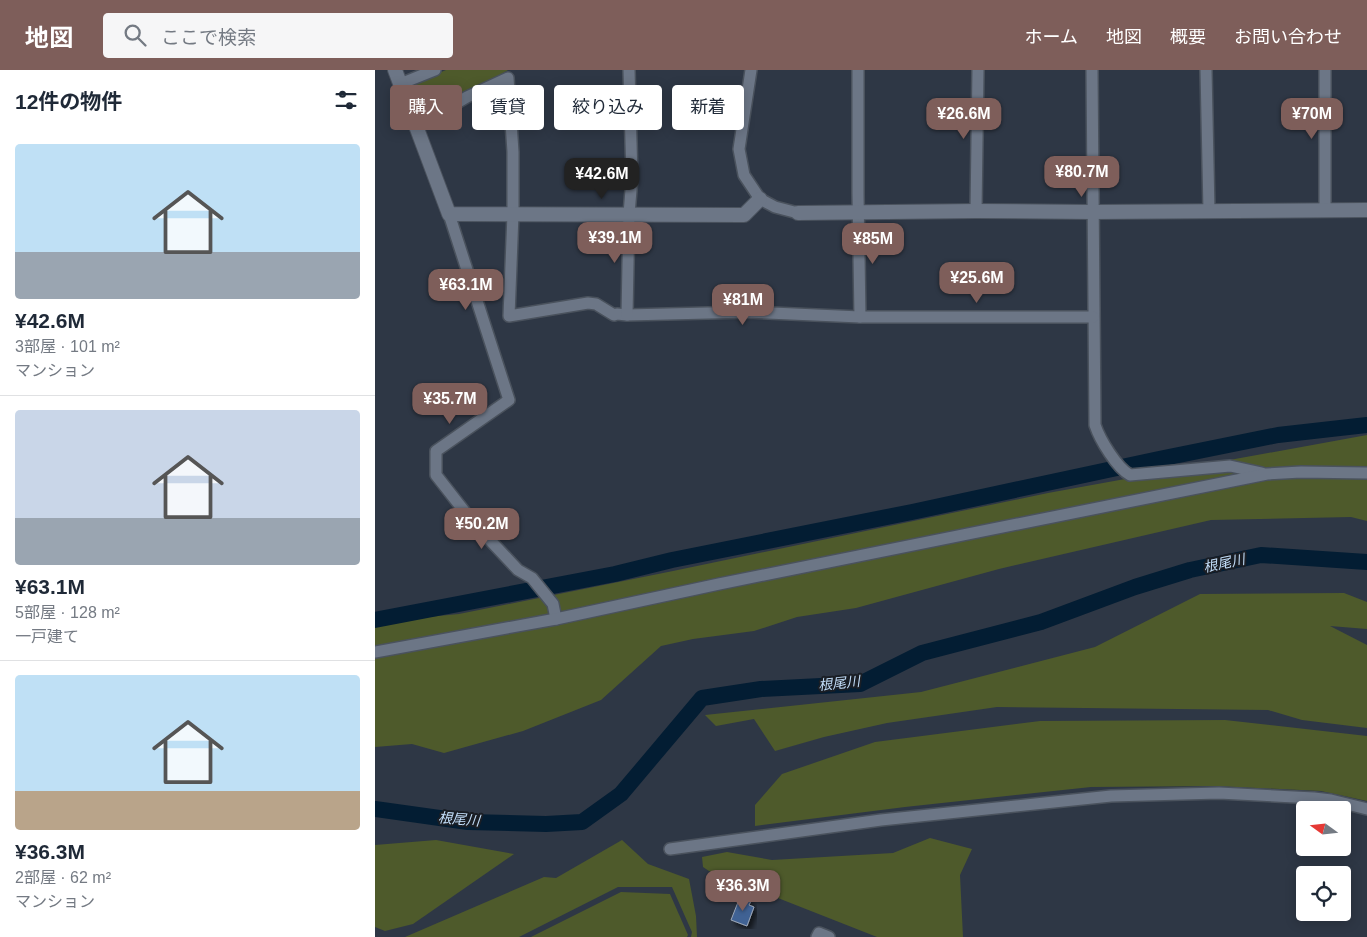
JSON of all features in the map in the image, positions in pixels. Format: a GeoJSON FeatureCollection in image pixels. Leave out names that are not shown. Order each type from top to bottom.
{"type":"FeatureCollection","features":[{"type":"Feature","properties":{"kind":"street"},"geometry":{"type":"LineString","coordinates":[[395,70],[400,84],[435,70]]}},
{"type":"Feature","properties":{"kind":"street"},"geometry":{"type":"LineString","coordinates":[[627,315],[629,214],[632,178],[629,70]]}},
{"type":"Feature","properties":{"kind":"street"},"geometry":{"type":"LineString","coordinates":[[751,70],[739,149],[744,175],[760,199],[775,207],[798,213],[1367,210]]}},
{"type":"Feature","properties":{"kind":"street"},"geometry":{"type":"LineString","coordinates":[[858,70],[861,317]]}},
{"type":"Feature","properties":{"kind":"street"},"geometry":{"type":"LineString","coordinates":[[976,211],[978,70]]}},
{"type":"Feature","properties":{"kind":"street"},"geometry":{"type":"LineString","coordinates":[[1092,70],[1093,317],[1095,426],[1097,433],[1125,472],[1130,475],[1230,466],[1267,474]]}},
{"type":"Feature","properties":{"kind":"street"},"geometry":{"type":"LineString","coordinates":[[1206,70],[1209,211]]}},
{"type":"Feature","properties":{"kind":"street"},"geometry":{"type":"LineString","coordinates":[[1325,70],[1325,210]]}},
{"type":"Feature","properties":{"kind":"street"},"geometry":{"type":"LineString","coordinates":[[462,100],[508,78],[513,152],[513,214],[509,316],[588,303],[596,304],[613,315],[748,312],[861,317],[1093,317]]}},
{"type":"Feature","properties":{"kind":"street"},"geometry":{"type":"LineString","coordinates":[[417,130],[449,214],[509,400],[436,452],[436,475],[472,520],[519,570],[532,578],[553,604],[556,620]]}},
{"type":"Feature","properties":{"kind":"street"},"geometry":{"type":"LineString","coordinates":[[449,214],[744,215],[760,199]]}},
{"type":"Feature","properties":{"kind":"street"},"geometry":{"type":"LineString","coordinates":[[375,652],[556,620],[719,584],[1267,474],[1301,472],[1367,473]]}},
{"type":"Feature","properties":{"kind":"street"},"geometry":{"type":"LineString","coordinates":[[670,849],[881,820],[1111,796],[1229,793],[1314,798],[1367,809]]}},
{"type":"Feature","properties":{"kind":"street"},"geometry":{"type":"LineString","coordinates":[[817,937],[819,933],[829,937]]}},
{"type":"Feature","properties":{"kind":"green space"},"geometry":{"type":"Polygon","coordinates":[[[446,70],[508,70],[483,85],[472,85],[472,92],[462,98],[462,85],[409,85],[446,70]]]}},
{"type":"Feature","properties":{"kind":"green space"},"geometry":{"type":"Polygon","coordinates":[[[1367,435],[1367,521],[1351,517],[1211,520],[999,569],[856,608],[797,617],[754,631],[693,639],[661,646],[601,700],[523,731],[444,753],[412,744],[375,747],[375,622],[459,614],[1048,493],[1367,435]]]}},
{"type":"Feature","properties":{"kind":"green space"},"geometry":{"type":"Polygon","coordinates":[[[1344,593],[1367,602],[1367,629],[1330,626],[1367,645],[1367,728],[1302,720],[1268,710],[997,707],[887,723],[824,737],[775,751],[754,719],[716,726],[705,715],[921,692],[1095,647],[1200,594],[1344,593]]]}},
{"type":"Feature","properties":{"kind":"green space"},"geometry":{"type":"Polygon","coordinates":[[[1225,720],[1367,736],[1367,801],[1321,791],[1215,786],[1091,787],[905,807],[755,826],[755,805],[782,774],[875,742],[1040,721],[1225,720]]]}},
{"type":"Feature","properties":{"kind":"green space"},"geometry":{"type":"Polygon","coordinates":[[[930,838],[972,849],[960,875],[963,937],[877,937],[703,867],[702,857],[727,852],[772,860],[893,853],[930,838]]]}},
{"type":"Feature","properties":{"kind":"green space"},"geometry":{"type":"Polygon","coordinates":[[[436,840],[514,854],[413,924],[385,931],[375,927],[375,845],[436,840]]]}},
{"type":"Feature","properties":{"kind":"green space"},"geometry":{"type":"Polygon","coordinates":[[[622,840],[648,864],[689,879],[696,916],[697,937],[691,937],[692,932],[672,887],[618,887],[519,937],[405,937],[544,877],[556,878],[622,840]]]}},
{"type":"Feature","properties":{"kind":"green space"},"geometry":{"type":"Polygon","coordinates":[[[621,892],[670,894],[688,935],[687,937],[531,937],[621,892]]]}},
{"type":"Feature","properties":{"kind":"building"},"geometry":{"type":"Polygon","coordinates":[[[740,897],[751,901],[749,905],[754,907],[747,926],[731,920],[740,897]]]}},
{"type":"Feature","properties":{"kind":"waterway"},"geometry":{"type":"LineString","coordinates":[[375,620],[615,574],[672,560],[1278,435],[1367,425]]}},
{"type":"Feature","properties":{"kind":"waterway","name":"根尾川"},"geometry":{"type":"LineString","coordinates":[[375,809],[468,822],[546,824],[582,822],[621,794],[702,698],[761,689],[860,684],[922,653],[1041,622],[1135,587],[1190,570],[1261,555],[1367,562]]}}]}
